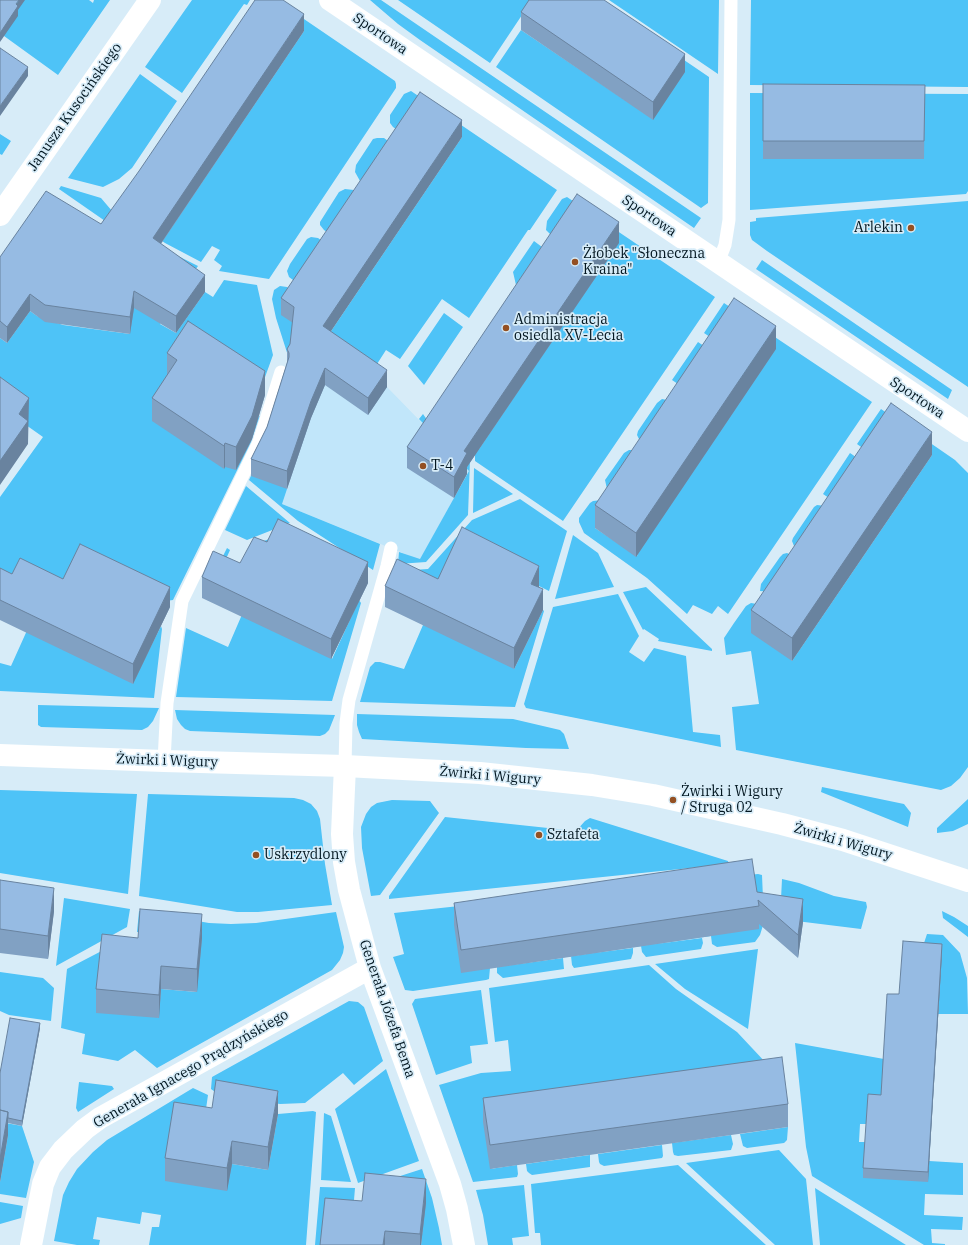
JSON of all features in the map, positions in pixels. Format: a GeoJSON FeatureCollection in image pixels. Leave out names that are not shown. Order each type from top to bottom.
{"type":"FeatureCollection","features":[{"type":"Feature","properties":{"kind":"street","name":"Janusza Kusocińskiego"},"geometry":{"type":"LineString","coordinates":[[0,214],[150,0]]}},
{"type":"Feature","properties":{"kind":"street","name":"Sportowa"},"geometry":{"type":"LineString","coordinates":[[330,0],[968,431]]}},
{"type":"Feature","properties":{"kind":"street","name":"Żwirki i Wigury"},"geometry":{"type":"LineString","coordinates":[[0,755],[164,762],[345,766],[480,773],[592,785],[653,795],[725,810],[843,840],[968,882]]}},
{"type":"Feature","properties":{"kind":"street","name":"Generała Józefa Bema"},"geometry":{"type":"LineString","coordinates":[[345,766],[342,834],[344,862],[349,890],[370,968],[450,1184],[457,1209],[464,1245]]}},
{"type":"Feature","properties":{"kind":"street","name":"Generała Ignacego Prądzyńskiego"},"geometry":{"type":"LineString","coordinates":[[31,1245],[44,1184],[50,1167],[63,1150],[85,1130],[100,1118],[370,968]]}},
{"type":"Feature","properties":{"kind":"lane"},"geometry":{"type":"LineString","coordinates":[[718,263],[725,246],[729,220],[731,0]]}},
{"type":"Feature","properties":{"kind":"lane"},"geometry":{"type":"LineString","coordinates":[[164,762],[167,703],[182,601],[259,442],[281,372]]}},
{"type":"Feature","properties":{"kind":"lane"},"geometry":{"type":"LineString","coordinates":[[345,766],[346,723],[349,700],[387,566],[390,548]]}},
{"type":"Feature","properties":{"kind":"shaded area"},"geometry":{"type":"Polygon","coordinates":[[[0,0],[89,0],[93,3],[94,0],[110,0],[58,75],[4,36],[0,0]]]}},
{"type":"Feature","properties":{"kind":"shaded area"},"geometry":{"type":"Polygon","coordinates":[[[192,0],[250,0],[247,5],[244,4],[182,93],[145,67],[192,0]]]}},
{"type":"Feature","properties":{"kind":"shaded area"},"geometry":{"type":"Polygon","coordinates":[[[276,0],[395,81],[396,88],[269,279],[219,271],[222,266],[214,260],[220,250],[212,246],[201,262],[165,243],[122,213],[165,237],[304,31],[276,0]]]}},
{"type":"Feature","properties":{"kind":"shaded area"},"geometry":{"type":"Polygon","coordinates":[[[370,0],[381,0],[701,218],[694,228],[420,40],[398,24],[370,0]]]}},
{"type":"Feature","properties":{"kind":"shaded area"},"geometry":{"type":"Polygon","coordinates":[[[398,0],[532,0],[490,63],[398,0]]]}},
{"type":"Feature","properties":{"kind":"shaded area"},"geometry":{"type":"Polygon","coordinates":[[[609,0],[719,0],[718,74],[609,0]]]}},
{"type":"Feature","properties":{"kind":"shaded area"},"geometry":{"type":"Polygon","coordinates":[[[751,0],[968,0],[968,87],[750,85],[751,0]]]}},
{"type":"Feature","properties":{"kind":"shaded area"},"geometry":{"type":"Polygon","coordinates":[[[521,30],[653,119],[665,47],[709,77],[708,203],[701,208],[496,67],[521,30]]]}},
{"type":"Feature","properties":{"kind":"shaded area"},"geometry":{"type":"Polygon","coordinates":[[[140,74],[177,101],[132,168],[119,179],[103,187],[68,178],[140,74]]]}},
{"type":"Feature","properties":{"kind":"shaded area"},"geometry":{"type":"Polygon","coordinates":[[[411,91],[557,190],[530,230],[528,230],[469,318],[442,299],[400,359],[386,350],[370,375],[323,343],[462,137],[403,134],[393,127],[390,123],[390,115],[404,94],[411,91]]]}},
{"type":"Feature","properties":{"kind":"shaded area"},"geometry":{"type":"Polygon","coordinates":[[[750,93],[968,94],[968,191],[966,194],[750,210],[750,93]]]}},
{"type":"Feature","properties":{"kind":"shaded area"},"geometry":{"type":"Polygon","coordinates":[[[0,134],[11,141],[2,155],[0,154],[0,134]]]}},
{"type":"Feature","properties":{"kind":"shaded area"},"geometry":{"type":"Polygon","coordinates":[[[384,138],[395,146],[360,181],[355,172],[356,165],[373,139],[384,138]]]}},
{"type":"Feature","properties":{"kind":"shaded area"},"geometry":{"type":"Polygon","coordinates":[[[61,186],[101,198],[118,218],[162,248],[198,266],[160,324],[176,333],[205,292],[213,297],[224,280],[257,285],[273,355],[260,391],[223,469],[260,415],[251,442],[173,600],[158,602],[132,684],[161,626],[162,629],[154,698],[0,691],[0,663],[11,666],[38,606],[0,578],[0,497],[43,437],[26,425],[0,401],[0,338],[7,343],[30,311],[37,316],[63,325],[130,334],[131,239],[59,189],[61,186]]]}},
{"type":"Feature","properties":{"kind":"shaded area"},"geometry":{"type":"Polygon","coordinates":[[[345,189],[354,190],[362,195],[334,237],[324,230],[320,225],[320,222],[339,192],[345,189]]]}},
{"type":"Feature","properties":{"kind":"shaded area"},"geometry":{"type":"Polygon","coordinates":[[[567,197],[715,297],[563,521],[475,461],[475,455],[438,424],[479,449],[618,243],[550,234],[546,230],[547,221],[562,199],[567,197]]]}},
{"type":"Feature","properties":{"kind":"shaded area"},"geometry":{"type":"Polygon","coordinates":[[[968,201],[968,387],[767,251],[752,240],[750,235],[750,222],[756,221],[756,218],[968,201]]]}},
{"type":"Feature","properties":{"kind":"shaded area"},"geometry":{"type":"Polygon","coordinates":[[[311,237],[318,238],[328,245],[301,286],[289,277],[287,271],[307,239],[311,237]]]}},
{"type":"Feature","properties":{"kind":"shaded area"},"geometry":{"type":"Polygon","coordinates":[[[534,241],[542,247],[516,285],[513,272],[534,241]]]}},
{"type":"Feature","properties":{"kind":"shaded area"},"geometry":{"type":"Polygon","coordinates":[[[762,260],[952,390],[948,399],[756,269],[762,260]]]}},
{"type":"Feature","properties":{"kind":"shaded area"},"geometry":{"type":"Polygon","coordinates":[[[280,286],[287,287],[296,293],[309,334],[290,362],[276,318],[272,299],[274,290],[280,286]]]}},
{"type":"Feature","properties":{"kind":"shaded area"},"geometry":{"type":"Polygon","coordinates":[[[724,303],[872,402],[728,614],[718,606],[712,614],[693,605],[687,614],[647,578],[584,533],[579,522],[579,518],[590,503],[593,501],[602,500],[595,528],[637,556],[719,343],[704,333],[724,303]]]}},
{"type":"Feature","properties":{"kind":"shaded area"},"geometry":{"type":"Polygon","coordinates":[[[444,313],[463,327],[424,385],[408,366],[444,313]]]}},
{"type":"Feature","properties":{"kind":"shaded area"},"geometry":{"type":"Polygon","coordinates":[[[309,334],[387,387],[469,471],[420,560],[282,504],[264,480],[309,334]]]}},
{"type":"Feature","properties":{"kind":"shaded area"},"geometry":{"type":"Polygon","coordinates":[[[698,342],[713,352],[687,390],[672,380],[698,342]]]}},
{"type":"Feature","properties":{"kind":"shaded area"},"geometry":{"type":"Polygon","coordinates":[[[662,399],[667,400],[640,441],[637,435],[638,431],[657,403],[662,399]]]}},
{"type":"Feature","properties":{"kind":"shaded area"},"geometry":{"type":"Polygon","coordinates":[[[881,409],[955,460],[968,473],[968,767],[960,778],[951,786],[941,790],[736,750],[732,707],[759,704],[751,651],[726,655],[724,638],[746,606],[751,603],[757,604],[792,661],[932,455],[872,455],[857,444],[881,409]]]}},
{"type":"Feature","properties":{"kind":"shaded area"},"geometry":{"type":"Polygon","coordinates":[[[423,414],[434,430],[470,460],[468,515],[426,562],[398,564],[399,552],[420,559],[469,471],[419,419],[423,414]]]}},
{"type":"Feature","properties":{"kind":"shaded area"},"geometry":{"type":"Polygon","coordinates":[[[266,445],[287,489],[282,504],[380,544],[373,570],[298,521],[249,480],[266,445]]]}},
{"type":"Feature","properties":{"kind":"shaded area"},"geometry":{"type":"Polygon","coordinates":[[[629,450],[633,450],[607,489],[605,480],[624,453],[629,450]]]}},
{"type":"Feature","properties":{"kind":"shaded area"},"geometry":{"type":"Polygon","coordinates":[[[850,453],[866,464],[838,504],[823,494],[850,453]]]}},
{"type":"Feature","properties":{"kind":"shaded area"},"geometry":{"type":"Polygon","coordinates":[[[474,468],[513,494],[473,513],[474,468]]]}},
{"type":"Feature","properties":{"kind":"shaded area"},"geometry":{"type":"Polygon","coordinates":[[[246,486],[290,523],[247,540],[225,530],[246,486]]]}},
{"type":"Feature","properties":{"kind":"shaded area"},"geometry":{"type":"Polygon","coordinates":[[[520,499],[567,531],[549,591],[462,548],[514,669],[543,610],[544,611],[515,707],[360,702],[370,667],[375,662],[380,662],[404,669],[423,625],[398,571],[428,569],[472,520],[520,499]]]}},
{"type":"Feature","properties":{"kind":"shaded area"},"geometry":{"type":"Polygon","coordinates":[[[817,505],[825,506],[794,546],[792,541],[793,538],[814,507],[817,505]]]}},
{"type":"Feature","properties":{"kind":"shaded area"},"geometry":{"type":"Polygon","coordinates":[[[297,529],[332,659],[359,600],[361,603],[332,701],[176,697],[186,628],[228,647],[253,589],[215,572],[227,548],[230,550],[222,568],[244,578],[261,542],[297,529]]]}},
{"type":"Feature","properties":{"kind":"shaded area"},"geometry":{"type":"Polygon","coordinates":[[[573,535],[598,553],[614,587],[555,599],[573,535]]]}},
{"type":"Feature","properties":{"kind":"shaded area"},"geometry":{"type":"Polygon","coordinates":[[[787,553],[791,555],[770,592],[760,591],[761,584],[780,557],[787,553]]]}},
{"type":"Feature","properties":{"kind":"shaded area"},"geometry":{"type":"Polygon","coordinates":[[[646,587],[712,649],[712,651],[658,641],[659,639],[644,629],[643,630],[623,592],[646,587]]]}},
{"type":"Feature","properties":{"kind":"shaded area"},"geometry":{"type":"Polygon","coordinates":[[[618,594],[639,636],[629,652],[644,662],[654,648],[686,656],[693,732],[720,735],[721,747],[526,708],[524,704],[553,607],[618,594]]]}},
{"type":"Feature","properties":{"kind":"shaded area"},"geometry":{"type":"Polygon","coordinates":[[[38,705],[159,708],[153,721],[148,727],[142,730],[41,727],[38,725],[38,705]]]}},
{"type":"Feature","properties":{"kind":"shaded area"},"geometry":{"type":"Polygon","coordinates":[[[175,710],[335,715],[329,730],[320,736],[190,731],[181,725],[177,719],[175,710]]]}},
{"type":"Feature","properties":{"kind":"shaded area"},"geometry":{"type":"Polygon","coordinates":[[[357,714],[513,719],[560,730],[564,734],[569,749],[362,739],[357,725],[357,714]]]}},
{"type":"Feature","properties":{"kind":"shaded area"},"geometry":{"type":"Polygon","coordinates":[[[822,787],[904,804],[911,813],[908,827],[821,792],[822,787]]]}},
{"type":"Feature","properties":{"kind":"shaded area"},"geometry":{"type":"Polygon","coordinates":[[[0,790],[137,794],[128,894],[0,873],[0,790]]]}},
{"type":"Feature","properties":{"kind":"shaded area"},"geometry":{"type":"Polygon","coordinates":[[[148,794],[294,798],[311,804],[317,811],[320,819],[325,864],[332,905],[258,912],[237,912],[139,896],[148,794]]]}},
{"type":"Feature","properties":{"kind":"shaded area"},"geometry":{"type":"Polygon","coordinates":[[[968,799],[968,824],[953,831],[937,833],[937,828],[968,799]]]}},
{"type":"Feature","properties":{"kind":"shaded area"},"geometry":{"type":"Polygon","coordinates":[[[392,800],[430,801],[439,813],[380,895],[371,896],[362,848],[361,827],[366,814],[371,807],[377,803],[392,800]]]}},
{"type":"Feature","properties":{"kind":"shaded area"},"geometry":{"type":"Polygon","coordinates":[[[445,817],[576,831],[585,821],[590,818],[728,861],[729,864],[389,899],[389,896],[445,817]]]}},
{"type":"Feature","properties":{"kind":"shaded area"},"geometry":{"type":"Polygon","coordinates":[[[758,874],[762,875],[764,922],[760,935],[755,942],[717,947],[712,944],[711,936],[490,968],[489,979],[486,980],[413,991],[405,990],[393,957],[404,954],[394,913],[758,874]]]}},
{"type":"Feature","properties":{"kind":"shaded area"},"geometry":{"type":"Polygon","coordinates":[[[782,879],[799,883],[834,896],[866,902],[867,907],[861,929],[780,919],[782,879]]]}},
{"type":"Feature","properties":{"kind":"shaded area"},"geometry":{"type":"Polygon","coordinates":[[[64,898],[130,909],[127,927],[56,966],[64,898]]]}},
{"type":"Feature","properties":{"kind":"shaded area"},"geometry":{"type":"Polygon","coordinates":[[[139,911],[209,923],[231,924],[256,923],[336,912],[344,947],[343,953],[340,960],[332,970],[157,1068],[135,1050],[118,1061],[82,1054],[85,1034],[61,1028],[67,969],[115,944],[158,1018],[161,989],[197,992],[140,932],[137,932],[139,911]]]}},
{"type":"Feature","properties":{"kind":"shaded area"},"geometry":{"type":"Polygon","coordinates":[[[942,911],[968,926],[968,937],[943,918],[942,911]]]}},
{"type":"Feature","properties":{"kind":"shaded area"},"geometry":{"type":"Polygon","coordinates":[[[927,934],[943,935],[960,953],[967,978],[968,1014],[938,1014],[939,1007],[921,952],[927,934]]]}},
{"type":"Feature","properties":{"kind":"shaded area"},"geometry":{"type":"Polygon","coordinates":[[[702,938],[703,943],[701,949],[646,957],[642,952],[641,946],[702,938]]]}},
{"type":"Feature","properties":{"kind":"shaded area"},"geometry":{"type":"Polygon","coordinates":[[[633,948],[631,959],[574,968],[572,965],[571,956],[633,948]]]}},
{"type":"Feature","properties":{"kind":"shaded area"},"geometry":{"type":"Polygon","coordinates":[[[758,949],[748,1029],[685,989],[655,964],[758,949]]]}},
{"type":"Feature","properties":{"kind":"shaded area"},"geometry":{"type":"Polygon","coordinates":[[[563,958],[564,969],[503,978],[497,973],[497,967],[563,958]]]}},
{"type":"Feature","properties":{"kind":"shaded area"},"geometry":{"type":"Polygon","coordinates":[[[649,965],[676,989],[737,1032],[782,1080],[490,1169],[517,1165],[517,1177],[473,1182],[439,1085],[481,1073],[511,1071],[508,1040],[495,1042],[489,988],[649,965]]]}},
{"type":"Feature","properties":{"kind":"shaded area"},"geometry":{"type":"Polygon","coordinates":[[[0,972],[43,978],[54,988],[51,1021],[9,1015],[0,1011],[0,972]]]}},
{"type":"Feature","properties":{"kind":"shaded area"},"geometry":{"type":"Polygon","coordinates":[[[481,990],[488,1044],[470,1046],[472,1063],[436,1075],[412,1004],[415,999],[481,990]]]}},
{"type":"Feature","properties":{"kind":"shaded area"},"geometry":{"type":"Polygon","coordinates":[[[349,1001],[358,1002],[364,1007],[383,1061],[354,1085],[343,1073],[305,1103],[280,1104],[218,1094],[211,1089],[212,1077],[349,1001]]]}},
{"type":"Feature","properties":{"kind":"shaded area"},"geometry":{"type":"Polygon","coordinates":[[[795,1043],[884,1059],[881,1104],[866,1124],[860,1124],[859,1142],[865,1142],[929,1161],[963,1163],[963,1195],[925,1194],[924,1215],[963,1217],[962,1230],[931,1229],[932,1243],[945,1245],[924,1245],[812,1176],[806,1147],[795,1043]]]}},
{"type":"Feature","properties":{"kind":"shaded area"},"geometry":{"type":"Polygon","coordinates":[[[386,1069],[419,1161],[358,1183],[335,1109],[386,1069]]]}},
{"type":"Feature","properties":{"kind":"shaded area"},"geometry":{"type":"Polygon","coordinates":[[[79,1082],[112,1086],[114,1089],[78,1112],[76,1108],[79,1082]]]}},
{"type":"Feature","properties":{"kind":"shaded area"},"geometry":{"type":"Polygon","coordinates":[[[193,1088],[208,1095],[203,1130],[232,1164],[268,1170],[278,1114],[316,1112],[306,1245],[149,1245],[152,1227],[159,1227],[161,1215],[142,1212],[140,1224],[97,1217],[93,1239],[100,1240],[99,1245],[77,1245],[54,1241],[63,1195],[77,1169],[107,1140],[193,1088]]]}},
{"type":"Feature","properties":{"kind":"shaded area"},"geometry":{"type":"Polygon","coordinates":[[[324,1113],[331,1116],[351,1182],[321,1180],[324,1113]]]}},
{"type":"Feature","properties":{"kind":"shaded area"},"geometry":{"type":"Polygon","coordinates":[[[0,1122],[22,1126],[34,1162],[26,1198],[0,1194],[0,1182],[8,1135],[0,1122]]]}},
{"type":"Feature","properties":{"kind":"shaded area"},"geometry":{"type":"Polygon","coordinates":[[[788,1127],[787,1140],[784,1143],[747,1148],[743,1146],[740,1134],[788,1127]]]}},
{"type":"Feature","properties":{"kind":"shaded area"},"geometry":{"type":"Polygon","coordinates":[[[731,1135],[733,1144],[731,1150],[678,1156],[674,1155],[673,1152],[672,1143],[731,1135]]]}},
{"type":"Feature","properties":{"kind":"shaded area"},"geometry":{"type":"Polygon","coordinates":[[[662,1145],[662,1158],[604,1166],[599,1162],[598,1154],[662,1145]]]}},
{"type":"Feature","properties":{"kind":"shaded area"},"geometry":{"type":"Polygon","coordinates":[[[779,1150],[806,1179],[813,1245],[775,1245],[686,1163],[779,1150]]]}},
{"type":"Feature","properties":{"kind":"shaded area"},"geometry":{"type":"Polygon","coordinates":[[[590,1155],[590,1167],[532,1175],[527,1171],[526,1164],[590,1155]]]}},
{"type":"Feature","properties":{"kind":"shaded area"},"geometry":{"type":"Polygon","coordinates":[[[678,1165],[766,1245],[541,1245],[540,1233],[535,1233],[531,1184],[678,1165]]]}},
{"type":"Feature","properties":{"kind":"shaded area"},"geometry":{"type":"Polygon","coordinates":[[[422,1169],[432,1198],[442,1245],[421,1245],[425,1203],[366,1187],[422,1169]]]}},
{"type":"Feature","properties":{"kind":"shaded area"},"geometry":{"type":"Polygon","coordinates":[[[524,1185],[529,1236],[512,1238],[513,1245],[488,1245],[483,1215],[476,1190],[524,1185]]]}},
{"type":"Feature","properties":{"kind":"shaded area"},"geometry":{"type":"Polygon","coordinates":[[[320,1187],[355,1188],[352,1224],[323,1245],[315,1245],[320,1187]]]}},
{"type":"Feature","properties":{"kind":"shaded area"},"geometry":{"type":"Polygon","coordinates":[[[815,1188],[906,1245],[820,1245],[815,1188]]]}},
{"type":"Feature","properties":{"kind":"shaded area"},"geometry":{"type":"Polygon","coordinates":[[[0,1202],[23,1206],[21,1218],[0,1224],[0,1202]]]}},
{"type":"Feature","properties":{"kind":"building"},"geometry":{"type":"Polygon","coordinates":[[[0,0],[19,0],[16,4],[18,6],[0,33],[0,0]]]}},
{"type":"Feature","properties":{"kind":"building"},"geometry":{"type":"Polygon","coordinates":[[[255,0],[283,0],[304,14],[153,238],[205,275],[176,316],[134,291],[130,317],[45,305],[30,294],[7,327],[0,321],[0,257],[46,191],[101,224],[139,171],[255,0]]]}},
{"type":"Feature","properties":{"kind":"building"},"geometry":{"type":"Polygon","coordinates":[[[529,0],[604,0],[685,54],[653,102],[521,12],[529,0]]]}},
{"type":"Feature","properties":{"kind":"building"},"geometry":{"type":"Polygon","coordinates":[[[0,48],[28,67],[0,106],[0,48]]]}},
{"type":"Feature","properties":{"kind":"building"},"geometry":{"type":"Polygon","coordinates":[[[763,84],[925,85],[924,141],[763,141],[763,84]]]}},
{"type":"Feature","properties":{"kind":"building"},"geometry":{"type":"Polygon","coordinates":[[[420,92],[462,120],[323,326],[387,370],[368,398],[325,368],[311,401],[287,471],[251,459],[267,427],[289,357],[287,349],[290,344],[294,307],[281,298],[420,92]]]}},
{"type":"Feature","properties":{"kind":"building"},"geometry":{"type":"Polygon","coordinates":[[[577,194],[619,222],[464,451],[467,453],[454,477],[407,447],[577,194]]]}},
{"type":"Feature","properties":{"kind":"building"},"geometry":{"type":"Polygon","coordinates":[[[734,298],[776,326],[636,533],[595,505],[734,298]]]}},
{"type":"Feature","properties":{"kind":"building"},"geometry":{"type":"Polygon","coordinates":[[[188,321],[265,371],[252,416],[236,447],[225,443],[224,446],[152,398],[177,360],[167,353],[188,321]]]}},
{"type":"Feature","properties":{"kind":"building"},"geometry":{"type":"Polygon","coordinates":[[[0,377],[29,398],[19,414],[28,421],[0,461],[0,377]]]}},
{"type":"Feature","properties":{"kind":"building"},"geometry":{"type":"Polygon","coordinates":[[[891,403],[932,432],[792,638],[751,610],[891,403]]]}},
{"type":"Feature","properties":{"kind":"building"},"geometry":{"type":"Polygon","coordinates":[[[278,519],[368,562],[331,639],[202,577],[213,551],[240,563],[254,537],[267,542],[278,519]]]}},
{"type":"Feature","properties":{"kind":"building"},"geometry":{"type":"Polygon","coordinates":[[[462,527],[539,566],[531,584],[543,589],[514,648],[385,586],[397,559],[438,579],[462,527]]]}},
{"type":"Feature","properties":{"kind":"building"},"geometry":{"type":"Polygon","coordinates":[[[80,544],[170,587],[133,664],[0,600],[0,568],[12,574],[20,558],[63,579],[80,544]]]}},
{"type":"Feature","properties":{"kind":"building"},"geometry":{"type":"Polygon","coordinates":[[[752,859],[757,892],[803,899],[798,935],[758,900],[759,906],[461,950],[454,903],[752,859]]]}},
{"type":"Feature","properties":{"kind":"building"},"geometry":{"type":"Polygon","coordinates":[[[0,880],[54,888],[48,936],[0,929],[0,880]]]}},
{"type":"Feature","properties":{"kind":"building"},"geometry":{"type":"Polygon","coordinates":[[[140,909],[202,914],[197,969],[161,966],[159,995],[96,989],[102,934],[138,938],[140,909]]]}},
{"type":"Feature","properties":{"kind":"building"},"geometry":{"type":"Polygon","coordinates":[[[903,941],[942,944],[928,1172],[863,1168],[868,1094],[881,1095],[887,994],[899,994],[903,941]]]}},
{"type":"Feature","properties":{"kind":"building"},"geometry":{"type":"Polygon","coordinates":[[[10,1018],[40,1023],[22,1121],[8,1118],[8,1112],[0,1110],[0,1073],[10,1018]]]}},
{"type":"Feature","properties":{"kind":"building"},"geometry":{"type":"Polygon","coordinates":[[[782,1057],[788,1104],[490,1145],[483,1098],[782,1057]]]}},
{"type":"Feature","properties":{"kind":"building"},"geometry":{"type":"Polygon","coordinates":[[[216,1080],[278,1091],[268,1147],[232,1141],[227,1168],[165,1158],[174,1102],[212,1108],[216,1080]]]}},
{"type":"Feature","properties":{"kind":"building"},"geometry":{"type":"Polygon","coordinates":[[[0,1110],[8,1112],[0,1159],[0,1110]]]}},
{"type":"Feature","properties":{"kind":"building"},"geometry":{"type":"Polygon","coordinates":[[[365,1173],[426,1179],[420,1234],[385,1231],[383,1245],[320,1245],[325,1198],[362,1201],[365,1173]]]}},
{"type":"Feature","properties":{"kind":"place","name":"Arlekin"},"geometry":{"type":"Point","coordinates":[911,228]}},
{"type":"Feature","properties":{"kind":"place","name":"Żłobek \"Słoneczna Kraina\""},"geometry":{"type":"Point","coordinates":[575,262]}},
{"type":"Feature","properties":{"kind":"place","name":"Administracja osiedla XV-Lecia"},"geometry":{"type":"Point","coordinates":[506,328]}},
{"type":"Feature","properties":{"kind":"place","name":"T-4"},"geometry":{"type":"Point","coordinates":[423,466]}},
{"type":"Feature","properties":{"kind":"place","name":"Żwirki i Wigury / Struga 02"},"geometry":{"type":"Point","coordinates":[673,800]}},
{"type":"Feature","properties":{"kind":"place","name":"Sztafeta"},"geometry":{"type":"Point","coordinates":[539,835]}},
{"type":"Feature","properties":{"kind":"place","name":"Uskrzydlony"},"geometry":{"type":"Point","coordinates":[256,855]}}]}
